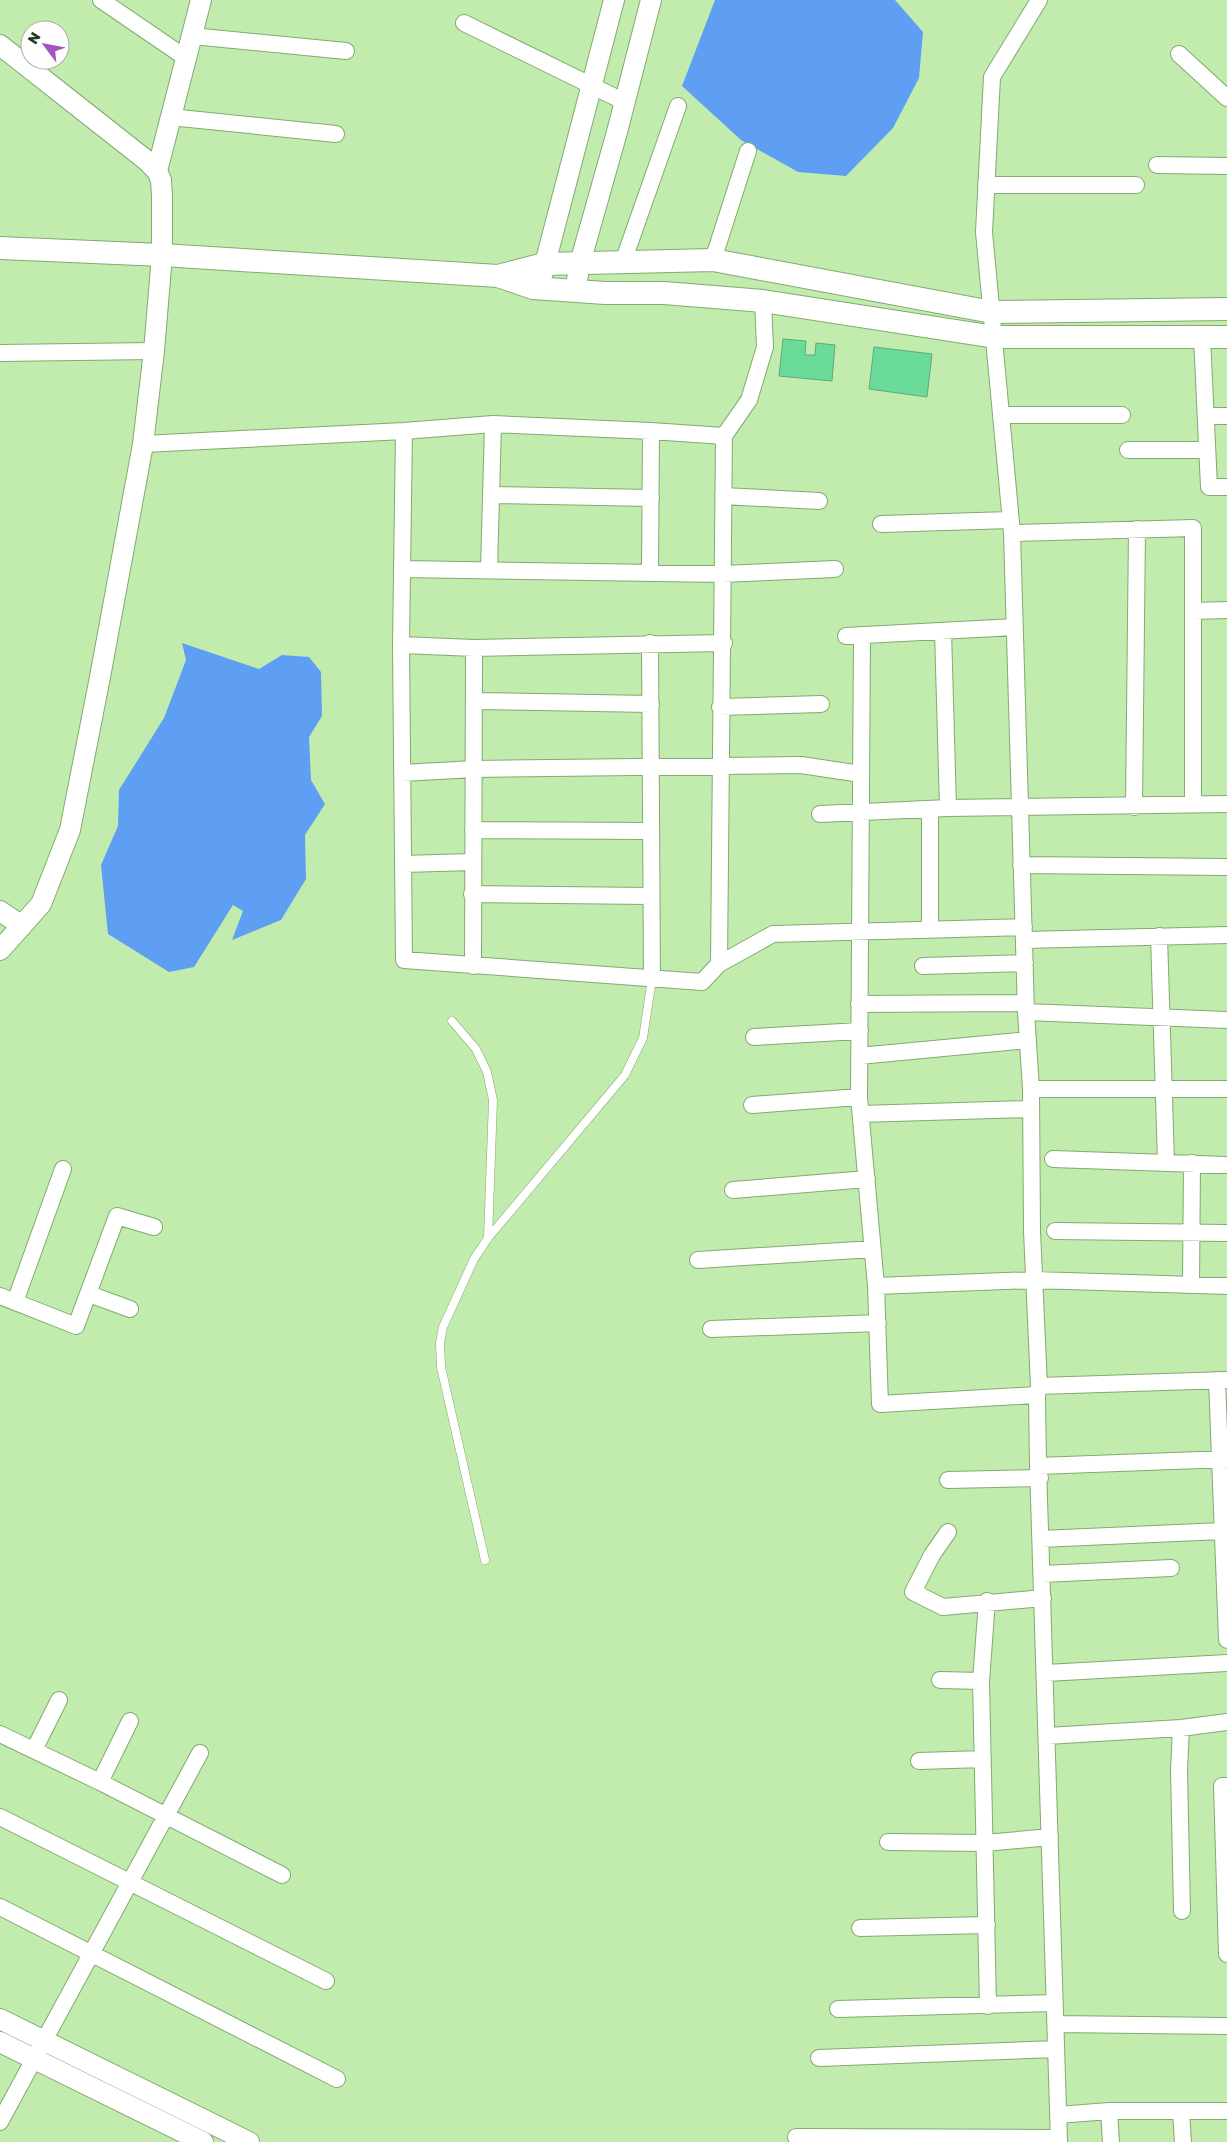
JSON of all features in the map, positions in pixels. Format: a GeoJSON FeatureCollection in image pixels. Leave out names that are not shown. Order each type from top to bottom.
{"type":"FeatureCollection","features":[{"type":"Feature","properties":{"kind":"main road"},"geometry":{"type":"LineString","coordinates":[[0,248],[162,255],[498,276],[538,289],[664,292],[763,301],[995,337],[1227,337]]}},
{"type":"Feature","properties":{"kind":"main road"},"geometry":{"type":"LineString","coordinates":[[498,276],[544,264],[713,260],[992,312],[1227,309]]}},
{"type":"Feature","properties":{"kind":"street"},"geometry":{"type":"LineString","coordinates":[[101,0],[186,58]]}},
{"type":"Feature","properties":{"kind":"street"},"geometry":{"type":"LineString","coordinates":[[157,171],[201,0]]}},
{"type":"Feature","properties":{"kind":"street"},"geometry":{"type":"LineString","coordinates":[[538,289],[614,0]]}},
{"type":"Feature","properties":{"kind":"street"},"geometry":{"type":"LineString","coordinates":[[575,291],[580,263],[651,0]]}},
{"type":"Feature","properties":{"kind":"street"},"geometry":{"type":"LineString","coordinates":[[796,2137],[819,2140],[1059,2140],[1039,1472],[1031,1089],[1024,963],[1015,627],[1011,526],[984,232],[992,77],[1039,0]]}},
{"type":"Feature","properties":{"kind":"street"},"geometry":{"type":"LineString","coordinates":[[464,23],[625,102]]}},
{"type":"Feature","properties":{"kind":"street"},"geometry":{"type":"LineString","coordinates":[[192,36],[346,51]]}},
{"type":"Feature","properties":{"kind":"street"},"geometry":{"type":"LineString","coordinates":[[0,45],[146,160],[157,171],[161,180],[162,196],[162,255],[154,351],[143,444],[70,830],[41,904],[0,950]]}},
{"type":"Feature","properties":{"kind":"street"},"geometry":{"type":"LineString","coordinates":[[1179,54],[1227,98]]}},
{"type":"Feature","properties":{"kind":"street"},"geometry":{"type":"LineString","coordinates":[[624,262],[678,106]]}},
{"type":"Feature","properties":{"kind":"street"},"geometry":{"type":"LineString","coordinates":[[170,117],[336,134]]}},
{"type":"Feature","properties":{"kind":"street"},"geometry":{"type":"LineString","coordinates":[[713,260],[748,151]]}},
{"type":"Feature","properties":{"kind":"street"},"geometry":{"type":"LineString","coordinates":[[1157,165],[1227,166]]}},
{"type":"Feature","properties":{"kind":"street"},"geometry":{"type":"LineString","coordinates":[[986,185],[1136,185]]}},
{"type":"Feature","properties":{"kind":"street"},"geometry":{"type":"LineString","coordinates":[[719,964],[720,707],[724,643],[722,574],[724,436],[750,400],[765,347],[763,301]]}},
{"type":"Feature","properties":{"kind":"street"},"geometry":{"type":"LineString","coordinates":[[1202,337],[1209,487],[1227,487]]}},
{"type":"Feature","properties":{"kind":"street"},"geometry":{"type":"LineString","coordinates":[[0,353],[154,351]]}},
{"type":"Feature","properties":{"kind":"street"},"geometry":{"type":"LineString","coordinates":[[1002,415],[1122,415]]}},
{"type":"Feature","properties":{"kind":"street"},"geometry":{"type":"LineString","coordinates":[[1206,416],[1227,416]]}},
{"type":"Feature","properties":{"kind":"street"},"geometry":{"type":"LineString","coordinates":[[143,444],[404,431],[493,424],[724,436]]}},
{"type":"Feature","properties":{"kind":"street"},"geometry":{"type":"LineString","coordinates":[[490,570],[493,424]]}},
{"type":"Feature","properties":{"kind":"street"},"geometry":{"type":"LineString","coordinates":[[404,431],[401,645],[404,960],[702,982],[719,964],[773,934],[930,930],[1024,934],[1227,935]]}},
{"type":"Feature","properties":{"kind":"street"},"geometry":{"type":"LineString","coordinates":[[650,573],[652,431]]}},
{"type":"Feature","properties":{"kind":"street"},"geometry":{"type":"LineString","coordinates":[[1128,450],[1207,450]]}},
{"type":"Feature","properties":{"kind":"street"},"geometry":{"type":"LineString","coordinates":[[491,495],[651,498]]}},
{"type":"Feature","properties":{"kind":"street"},"geometry":{"type":"LineString","coordinates":[[723,496],[819,501]]}},
{"type":"Feature","properties":{"kind":"street"},"geometry":{"type":"LineString","coordinates":[[880,524],[1137,530],[1194,528],[1193,803]]}},
{"type":"Feature","properties":{"kind":"street"},"geometry":{"type":"LineString","coordinates":[[1134,807],[1137,530]]}},
{"type":"Feature","properties":{"kind":"street"},"geometry":{"type":"LineString","coordinates":[[402,569],[722,574],[835,569]]}},
{"type":"Feature","properties":{"kind":"street"},"geometry":{"type":"LineString","coordinates":[[1193,612],[1227,610]]}},
{"type":"Feature","properties":{"kind":"street"},"geometry":{"type":"LineString","coordinates":[[1015,627],[854,636],[861,774],[859,1097],[876,1286],[880,1404],[1038,1390],[1222,1380],[1222,1531],[1227,1640]]}},
{"type":"Feature","properties":{"kind":"street"},"geometry":{"type":"LineString","coordinates":[[943,631],[948,808]]}},
{"type":"Feature","properties":{"kind":"street"},"geometry":{"type":"LineString","coordinates":[[650,643],[652,979]]}},
{"type":"Feature","properties":{"kind":"street"},"geometry":{"type":"LineString","coordinates":[[401,645],[474,648],[724,643]]}},
{"type":"Feature","properties":{"kind":"street"},"geometry":{"type":"LineString","coordinates":[[473,966],[474,648]]}},
{"type":"Feature","properties":{"kind":"street"},"geometry":{"type":"LineString","coordinates":[[474,701],[651,704]]}},
{"type":"Feature","properties":{"kind":"street"},"geometry":{"type":"LineString","coordinates":[[720,707],[821,704]]}},
{"type":"Feature","properties":{"kind":"street"},"geometry":{"type":"LineString","coordinates":[[402,773],[474,769],[801,766],[861,774]]}},
{"type":"Feature","properties":{"kind":"street"},"geometry":{"type":"LineString","coordinates":[[820,814],[948,808],[1134,807],[1193,803],[1227,804]]}},
{"type":"Feature","properties":{"kind":"street"},"geometry":{"type":"LineString","coordinates":[[930,809],[930,930]]}},
{"type":"Feature","properties":{"kind":"street"},"geometry":{"type":"LineString","coordinates":[[473,830],[652,832]]}},
{"type":"Feature","properties":{"kind":"street"},"geometry":{"type":"LineString","coordinates":[[403,864],[473,862]]}},
{"type":"Feature","properties":{"kind":"street"},"geometry":{"type":"LineString","coordinates":[[1021,865],[1227,868]]}},
{"type":"Feature","properties":{"kind":"street"},"geometry":{"type":"LineString","coordinates":[[472,894],[651,896]]}},
{"type":"Feature","properties":{"kind":"street"},"geometry":{"type":"LineString","coordinates":[[0,911],[22,926]]}},
{"type":"Feature","properties":{"kind":"street"},"geometry":{"type":"LineString","coordinates":[[1159,936],[1166,1162]]}},
{"type":"Feature","properties":{"kind":"street"},"geometry":{"type":"LineString","coordinates":[[923,966],[1024,963]]}},
{"type":"Feature","properties":{"kind":"street"},"geometry":{"type":"LineString","coordinates":[[859,1004],[1026,1007],[1162,1018],[1227,1020]]}},
{"type":"Feature","properties":{"kind":"street"},"geometry":{"type":"LineString","coordinates":[[754,1037],[860,1031]]}},
{"type":"Feature","properties":{"kind":"street"},"geometry":{"type":"LineString","coordinates":[[859,1056],[1028,1040]]}},
{"type":"Feature","properties":{"kind":"street"},"geometry":{"type":"LineString","coordinates":[[1031,1089],[1227,1089]]}},
{"type":"Feature","properties":{"kind":"street"},"geometry":{"type":"LineString","coordinates":[[752,1105],[859,1097]]}},
{"type":"Feature","properties":{"kind":"street"},"geometry":{"type":"LineString","coordinates":[[861,1114],[1030,1110]]}},
{"type":"Feature","properties":{"kind":"street"},"geometry":{"type":"LineString","coordinates":[[1053,1159],[1227,1164]]}},
{"type":"Feature","properties":{"kind":"street"},"geometry":{"type":"LineString","coordinates":[[1191,1285],[1192,1163]]}},
{"type":"Feature","properties":{"kind":"street"},"geometry":{"type":"LineString","coordinates":[[63,1169],[8,1299],[76,1326],[117,1216],[154,1227]]}},
{"type":"Feature","properties":{"kind":"street"},"geometry":{"type":"LineString","coordinates":[[733,1190],[867,1179]]}},
{"type":"Feature","properties":{"kind":"street"},"geometry":{"type":"LineString","coordinates":[[1055,1231],[1227,1234]]}},
{"type":"Feature","properties":{"kind":"street"},"geometry":{"type":"LineString","coordinates":[[698,1260],[873,1249]]}},
{"type":"Feature","properties":{"kind":"street"},"geometry":{"type":"LineString","coordinates":[[876,1286],[1034,1280],[1227,1286]]}},
{"type":"Feature","properties":{"kind":"street"},"geometry":{"type":"LineString","coordinates":[[89,1294],[130,1309]]}},
{"type":"Feature","properties":{"kind":"street"},"geometry":{"type":"LineString","coordinates":[[711,1330],[878,1323]]}},
{"type":"Feature","properties":{"kind":"street"},"geometry":{"type":"LineString","coordinates":[[948,1480],[1223,1459]]}},
{"type":"Feature","properties":{"kind":"street"},"geometry":{"type":"LineString","coordinates":[[1041,1539],[1222,1531]]}},
{"type":"Feature","properties":{"kind":"street"},"geometry":{"type":"LineString","coordinates":[[948,1532],[932,1555],[912,1592],[942,1606],[1043,1598]]}},
{"type":"Feature","properties":{"kind":"street"},"geometry":{"type":"LineString","coordinates":[[1042,1574],[1171,1568]]}},
{"type":"Feature","properties":{"kind":"street"},"geometry":{"type":"LineString","coordinates":[[987,1601],[981,1681],[988,2006]]}},
{"type":"Feature","properties":{"kind":"street"},"geometry":{"type":"LineString","coordinates":[[1046,1673],[1227,1663]]}},
{"type":"Feature","properties":{"kind":"street"},"geometry":{"type":"LineString","coordinates":[[940,1680],[981,1681]]}},
{"type":"Feature","properties":{"kind":"street"},"geometry":{"type":"LineString","coordinates":[[34,1750],[59,1700]]}},
{"type":"Feature","properties":{"kind":"street"},"geometry":{"type":"LineString","coordinates":[[100,1782],[130,1721]]}},
{"type":"Feature","properties":{"kind":"street"},"geometry":{"type":"LineString","coordinates":[[1047,1736],[1181,1728],[1227,1722]]}},
{"type":"Feature","properties":{"kind":"street"},"geometry":{"type":"LineString","coordinates":[[1181,1728],[1179,1770],[1182,1911]]}},
{"type":"Feature","properties":{"kind":"street"},"geometry":{"type":"LineString","coordinates":[[0,1734],[100,1782],[282,1875]]}},
{"type":"Feature","properties":{"kind":"street"},"geometry":{"type":"LineString","coordinates":[[0,2122],[200,1753]]}},
{"type":"Feature","properties":{"kind":"street"},"geometry":{"type":"LineString","coordinates":[[919,1761],[984,1759]]}},
{"type":"Feature","properties":{"kind":"street"},"geometry":{"type":"LineString","coordinates":[[1227,1786],[1222,1786],[1227,1954]]}},
{"type":"Feature","properties":{"kind":"street"},"geometry":{"type":"LineString","coordinates":[[0,1817],[326,1981]]}},
{"type":"Feature","properties":{"kind":"street"},"geometry":{"type":"LineString","coordinates":[[888,1842],[985,1843],[1050,1837]]}},
{"type":"Feature","properties":{"kind":"street"},"geometry":{"type":"LineString","coordinates":[[0,1907],[337,2079]]}},
{"type":"Feature","properties":{"kind":"street"},"geometry":{"type":"LineString","coordinates":[[860,1928],[987,1924]]}},
{"type":"Feature","properties":{"kind":"street"},"geometry":{"type":"LineString","coordinates":[[838,2009],[1055,2003]]}},
{"type":"Feature","properties":{"kind":"street"},"geometry":{"type":"LineString","coordinates":[[0,2019],[250,2142]]}},
{"type":"Feature","properties":{"kind":"street"},"geometry":{"type":"LineString","coordinates":[[1056,2024],[1227,2026]]}},
{"type":"Feature","properties":{"kind":"street"},"geometry":{"type":"LineString","coordinates":[[0,2042],[203,2142]]}},
{"type":"Feature","properties":{"kind":"street"},"geometry":{"type":"LineString","coordinates":[[819,2058],[1056,2049]]}},
{"type":"Feature","properties":{"kind":"street"},"geometry":{"type":"LineString","coordinates":[[1058,2115],[1109,2111],[1227,2111]]}},
{"type":"Feature","properties":{"kind":"street"},"geometry":{"type":"LineString","coordinates":[[1109,2111],[1111,2142]]}},
{"type":"Feature","properties":{"kind":"street"},"geometry":{"type":"LineString","coordinates":[[1182,2112],[1183,2142]]}},
{"type":"Feature","properties":{"kind":"lane"},"geometry":{"type":"LineString","coordinates":[[485,1560],[440,1367],[442,1326],[464,1277],[488,1238],[625,1075],[643,1038],[652,979]]}},
{"type":"Feature","properties":{"kind":"lane"},"geometry":{"type":"LineString","coordinates":[[452,1021],[476,1049],[488,1072],[493,1100],[488,1238]]}},
{"type":"Feature","properties":{"kind":"water"},"geometry":{"type":"Polygon","coordinates":[[[715,0],[895,0],[923,32],[919,78],[893,128],[846,176],[798,172],[741,140],[682,86],[715,0]]]}},
{"type":"Feature","properties":{"kind":"water"},"geometry":{"type":"Polygon","coordinates":[[[182,643],[259,669],[282,655],[309,657],[321,672],[322,716],[309,737],[311,780],[325,804],[305,835],[306,879],[281,920],[232,940],[243,911],[233,905],[194,967],[169,972],[108,934],[101,865],[118,826],[119,790],[164,718],[186,660],[182,643]]]}},
{"type":"Feature","properties":{"kind":"building"},"geometry":{"type":"Polygon","coordinates":[[[783,339],[806,341],[805,355],[815,355],[816,343],[835,345],[832,381],[779,376],[783,339]]]}},
{"type":"Feature","properties":{"kind":"building"},"geometry":{"type":"Polygon","coordinates":[[[874,347],[932,354],[927,397],[869,389],[874,347]]]}}]}
